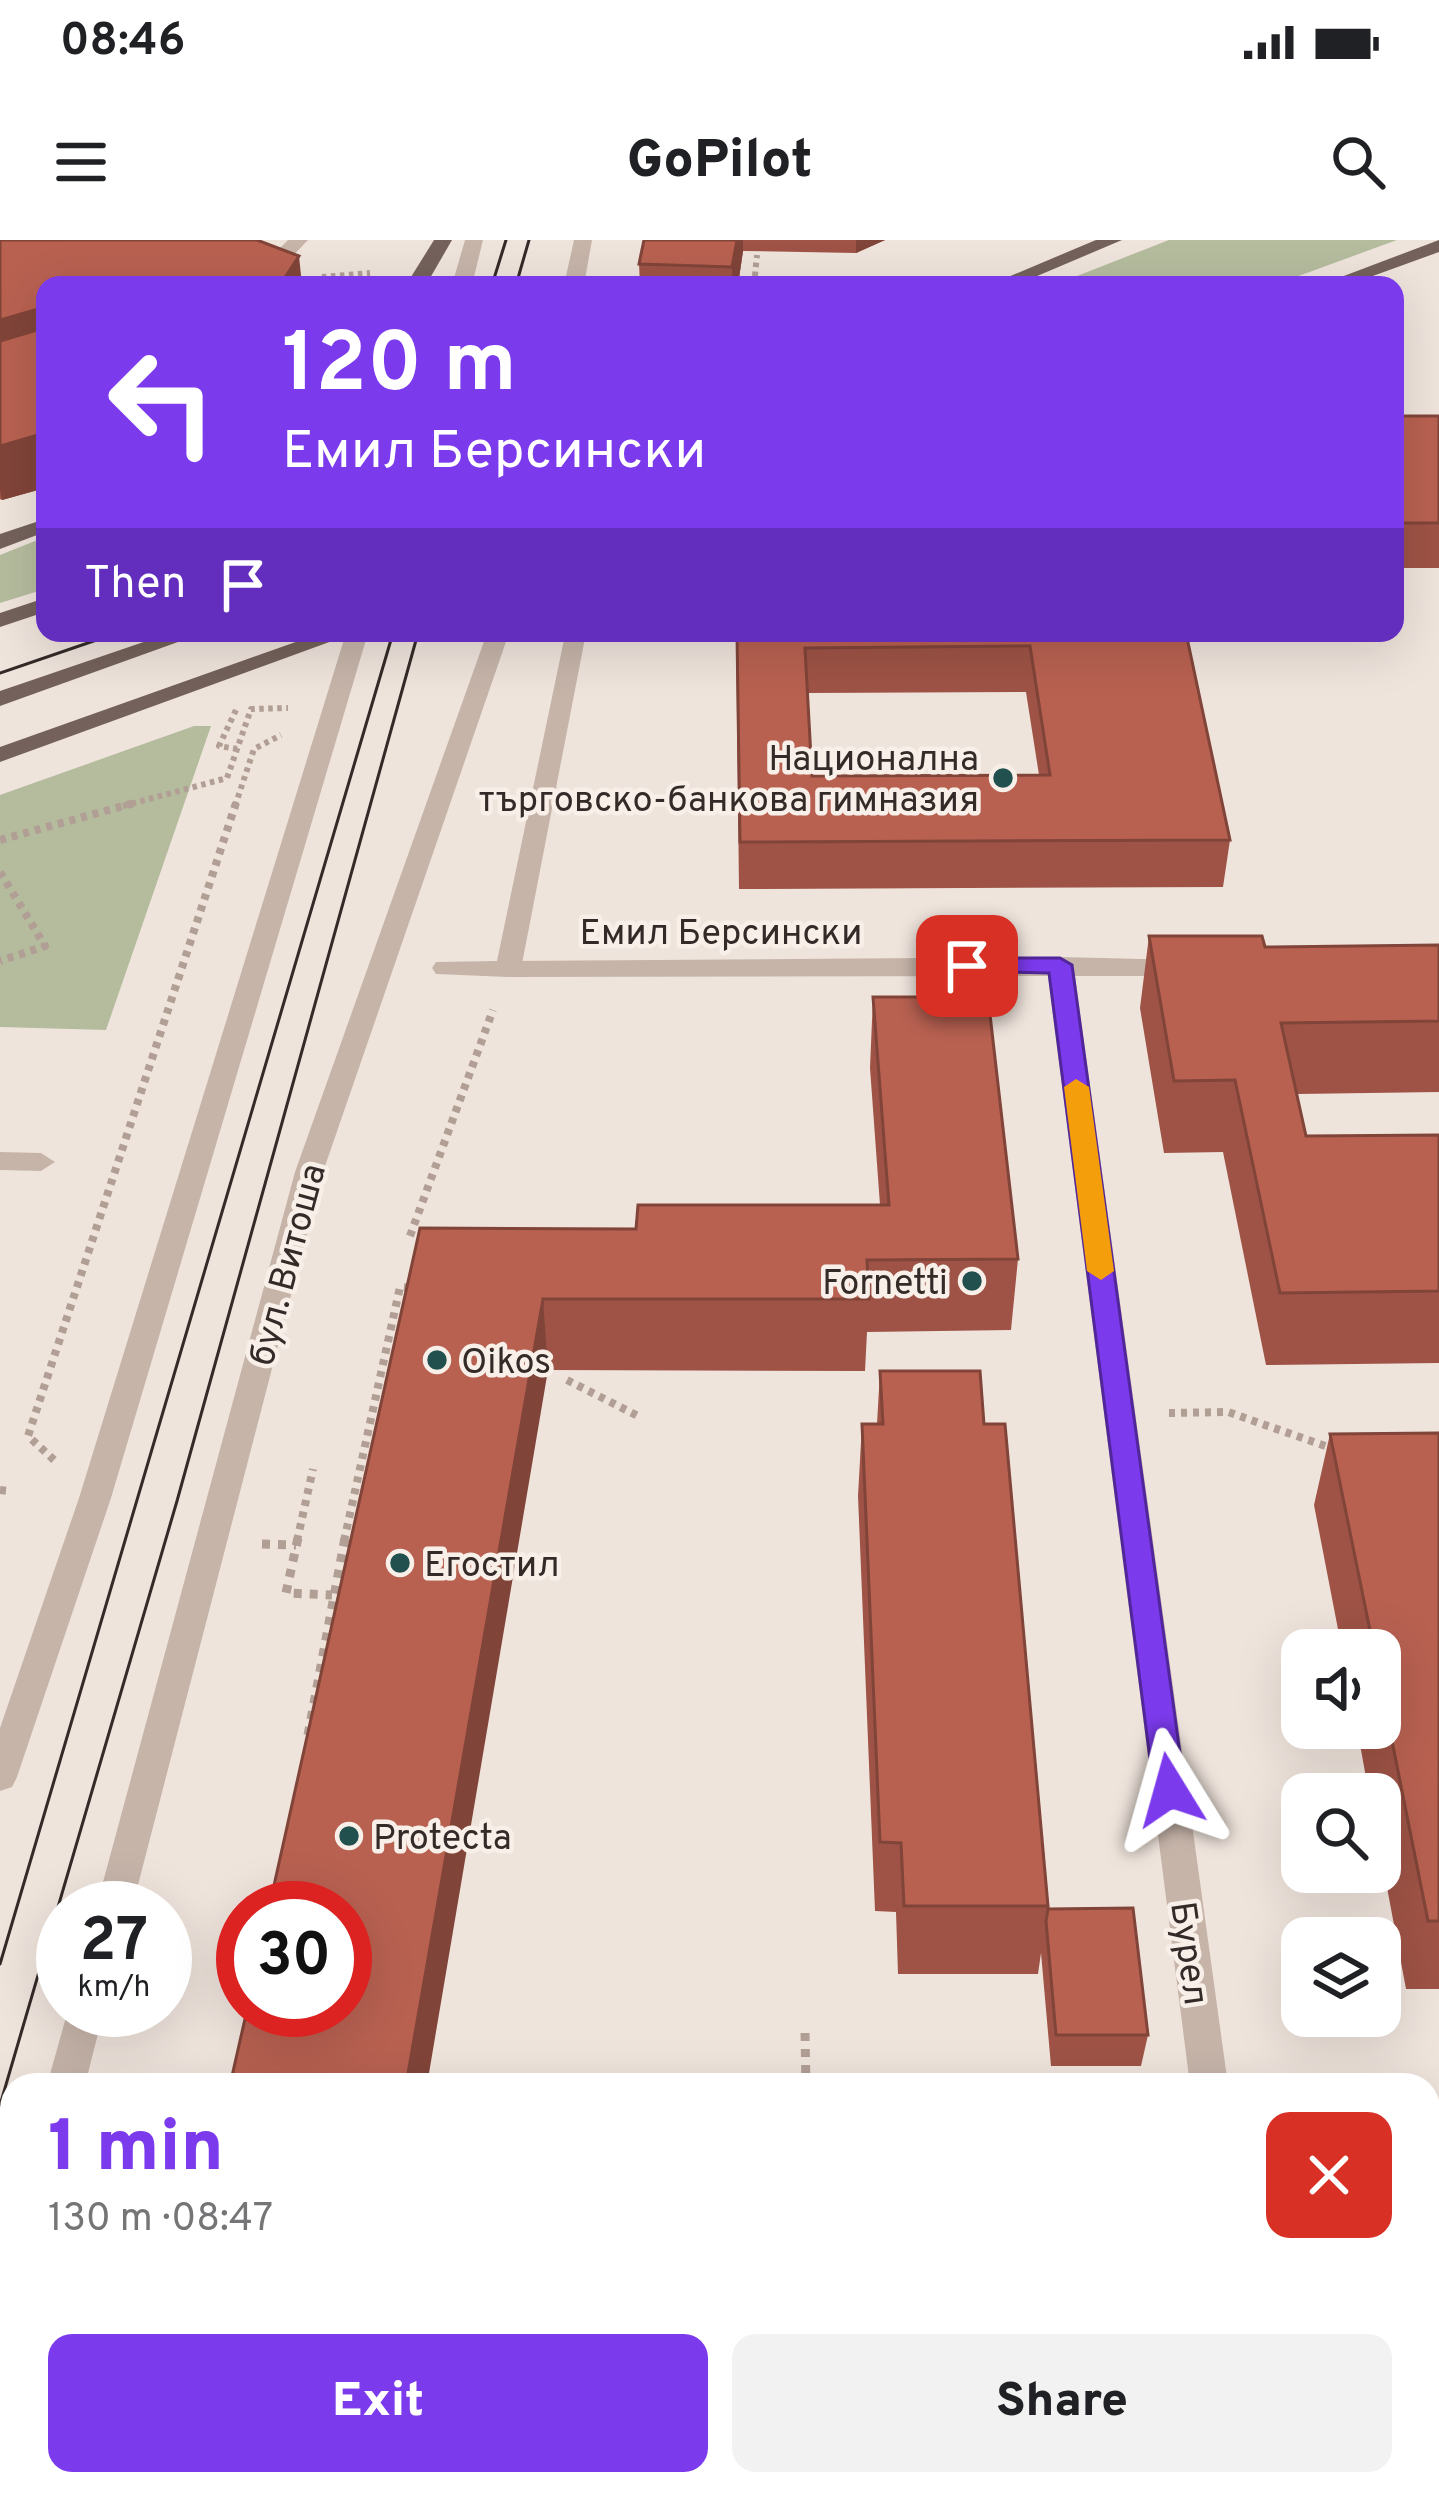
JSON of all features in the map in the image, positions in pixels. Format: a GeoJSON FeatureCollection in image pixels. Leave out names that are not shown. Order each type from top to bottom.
{"type":"FeatureCollection","features":[{"type":"Feature","properties":{"kind":"main road"},"geometry":{"type":"LineString","coordinates":[[421,276],[443,240]]}},
{"type":"Feature","properties":{"kind":"main road"},"geometry":{"type":"LineString","coordinates":[[1022,276],[1113,240]]}},
{"type":"Feature","properties":{"kind":"main road"},"geometry":{"type":"LineString","coordinates":[[1355,276],[1439,246]]}},
{"type":"Feature","properties":{"kind":"main road"},"geometry":{"type":"LineString","coordinates":[[0,542],[36,528]]}},
{"type":"Feature","properties":{"kind":"main road"},"geometry":{"type":"LineString","coordinates":[[0,620],[36,608]]}},
{"type":"Feature","properties":{"kind":"main road"},"geometry":{"type":"LineString","coordinates":[[0,699],[166,642]]}},
{"type":"Feature","properties":{"kind":"main road"},"geometry":{"type":"LineString","coordinates":[[0,754],[317,642]]}},
{"type":"Feature","properties":{"kind":"street"},"geometry":{"type":"LineString","coordinates":[[269,276],[299,240]]}},
{"type":"Feature","properties":{"kind":"street"},"geometry":{"type":"LineString","coordinates":[[464,276],[474,240]]}},
{"type":"Feature","properties":{"kind":"street"},"geometry":{"type":"LineString","coordinates":[[576,276],[583,240]]}},
{"type":"Feature","properties":{"kind":"street"},"geometry":{"type":"LineString","coordinates":[[233,265],[255,276]]}},
{"type":"Feature","properties":{"kind":"street"},"geometry":{"type":"LineString","coordinates":[[0,1777],[95,1498],[354,642]]}},
{"type":"Feature","properties":{"kind":"street","name":"бул. Витоша"},"geometry":{"type":"LineString","coordinates":[[120,1881],[309,1172],[495,642]]}},
{"type":"Feature","properties":{"kind":"street"},"geometry":{"type":"LineString","coordinates":[[508,969],[575,642]]}},
{"type":"Feature","properties":{"kind":"street","name":"Бурел"},"geometry":{"type":"LineString","coordinates":[[1060,965],[1207,2073]]}},
{"type":"Feature","properties":{"kind":"street","name":"Емил Берсински"},"geometry":{"type":"LineString","coordinates":[[445,968],[1202,968]]}},
{"type":"Feature","properties":{"kind":"street"},"geometry":{"type":"LineString","coordinates":[[0,1162],[40,1162]]}},
{"type":"Feature","properties":{"kind":"street"},"geometry":{"type":"LineString","coordinates":[[68,2073],[78,2037]]}},
{"type":"Feature","properties":{"kind":"path"},"geometry":{"type":"LineString","coordinates":[[755,276],[757,255]]}},
{"type":"Feature","properties":{"kind":"path"},"geometry":{"type":"LineString","coordinates":[[351,273],[370,273]]}},
{"type":"Feature","properties":{"kind":"path"},"geometry":{"type":"LineString","coordinates":[[238,705],[219,746],[238,749]]}},
{"type":"Feature","properties":{"kind":"path"},"geometry":{"type":"LineString","coordinates":[[0,840],[226,778],[251,709],[301,708]]}},
{"type":"Feature","properties":{"kind":"path"},"geometry":{"type":"LineString","coordinates":[[28,1436],[254,748],[296,728]]}},
{"type":"Feature","properties":{"kind":"path"},"geometry":{"type":"LineString","coordinates":[[0,872],[45,946],[0,961]]}},
{"type":"Feature","properties":{"kind":"path"},"geometry":{"type":"LineString","coordinates":[[410,1236],[508,969]]}},
{"type":"Feature","properties":{"kind":"path"},"geometry":{"type":"LineString","coordinates":[[305,1751],[332,1595],[400,1287],[422,1288]]}},
{"type":"Feature","properties":{"kind":"path"},"geometry":{"type":"LineString","coordinates":[[567,1380],[638,1416]]}},
{"type":"Feature","properties":{"kind":"path"},"geometry":{"type":"LineString","coordinates":[[1120,1414],[1228,1412],[1355,1457]]}},
{"type":"Feature","properties":{"kind":"path"},"geometry":{"type":"LineString","coordinates":[[313,1469],[286,1593],[332,1595]]}},
{"type":"Feature","properties":{"kind":"path"},"geometry":{"type":"LineString","coordinates":[[261,1544],[296,1545]]}},
{"type":"Feature","properties":{"kind":"path"},"geometry":{"type":"LineString","coordinates":[[805,2033],[806,2073]]}},
{"type":"Feature","properties":{"kind":"green space"},"geometry":{"type":"Polygon","coordinates":[[[1169,240],[1397,240],[1299,276],[1077,276],[1169,240]]]}},
{"type":"Feature","properties":{"kind":"green space"},"geometry":{"type":"Polygon","coordinates":[[[36,541],[36,592],[0,603],[0,555],[36,541]]]}},
{"type":"Feature","properties":{"kind":"green space"},"geometry":{"type":"Polygon","coordinates":[[[194,726],[211,726],[106,1030],[0,1027],[0,795],[194,726]]]}},
{"type":"Feature","properties":{"kind":"building"},"geometry":{"type":"Polygon","coordinates":[[[0,240],[257,240],[299,256],[286,276],[36,276],[36,311],[0,320],[0,240]]]}},
{"type":"Feature","properties":{"kind":"building"},"geometry":{"type":"Polygon","coordinates":[[[644,240],[737,240],[732,267],[639,264],[644,240]]]}},
{"type":"Feature","properties":{"kind":"building"},"geometry":{"type":"Polygon","coordinates":[[[36,330],[36,436],[0,446],[0,341],[36,330]]]}},
{"type":"Feature","properties":{"kind":"building"},"geometry":{"type":"Polygon","coordinates":[[[1404,416],[1439,416],[1439,523],[1404,523],[1404,416]]]}},
{"type":"Feature","properties":{"kind":"building"},"geometry":{"type":"Polygon","coordinates":[[[737,642],[1188,642],[1230,840],[740,842],[737,642]],[[1030,646],[805,648],[812,776],[1050,775],[1030,646]]]}},
{"type":"Feature","properties":{"kind":"building"},"geometry":{"type":"Polygon","coordinates":[[[1149,936],[1262,936],[1265,947],[1439,945],[1439,1021],[1281,1023],[1306,1136],[1439,1135],[1439,1291],[1280,1293],[1235,1080],[1174,1081],[1149,936]]]}},
{"type":"Feature","properties":{"kind":"building"},"geometry":{"type":"Polygon","coordinates":[[[873,997],[988,997],[1018,1259],[867,1260],[869,1299],[543,1299],[408,2073],[233,2073],[241,2037],[372,2037],[372,1881],[275,1881],[420,1228],[636,1229],[638,1205],[889,1205],[873,997]]]}},
{"type":"Feature","properties":{"kind":"building"},"geometry":{"type":"Polygon","coordinates":[[[880,1371],[980,1371],[984,1424],[1005,1424],[1048,1906],[904,1906],[901,1843],[880,1842],[862,1424],[883,1424],[880,1371]]]}},
{"type":"Feature","properties":{"kind":"building"},"geometry":{"type":"Polygon","coordinates":[[[1439,1433],[1439,1921],[1428,1921],[1394,1749],[1401,1749],[1401,1629],[1370,1629],[1330,1434],[1439,1433]]]}},
{"type":"Feature","properties":{"kind":"building"},"geometry":{"type":"Polygon","coordinates":[[[1133,1908],[1148,2035],[1056,2035],[1048,1909],[1133,1908]]]}},
{"type":"Feature","properties":{"kind":"tram line"},"geometry":{"type":"LineString","coordinates":[[495,276],[506,240]]}},
{"type":"Feature","properties":{"kind":"tram line"},"geometry":{"type":"LineString","coordinates":[[519,276],[529,240]]}},
{"type":"Feature","properties":{"kind":"tram line"},"geometry":{"type":"LineString","coordinates":[[0,673],[91,642]]}},
{"type":"Feature","properties":{"kind":"tram line"},"geometry":{"type":"LineString","coordinates":[[0,1964],[390,642]]}},
{"type":"Feature","properties":{"kind":"tram line"},"geometry":{"type":"LineString","coordinates":[[9,2073],[177,1501],[416,642]]}},
{"type":"Feature","properties":{"kind":"slow traffic"},"geometry":{"type":"LineString","coordinates":[[1076,1087],[1101,1271]]}},
{"type":"Feature","properties":{"kind":"place","name":"Национална търговско-банкова гимназия"},"geometry":{"type":"Point","coordinates":[1003,778]}},
{"type":"Feature","properties":{"kind":"place","name":"Fornetti"},"geometry":{"type":"Point","coordinates":[972,1281]}},
{"type":"Feature","properties":{"kind":"place","name":"Oikos"},"geometry":{"type":"Point","coordinates":[437,1360]}},
{"type":"Feature","properties":{"kind":"place","name":"Егостил"},"geometry":{"type":"Point","coordinates":[400,1563]}},
{"type":"Feature","properties":{"kind":"place","name":"Protecta"},"geometry":{"type":"Point","coordinates":[349,1836]}},
{"type":"Feature","properties":{"kind":"route"},"geometry":{"type":"LineString","coordinates":[[967,966],[1060,965],[1170,1790]]}}]}
